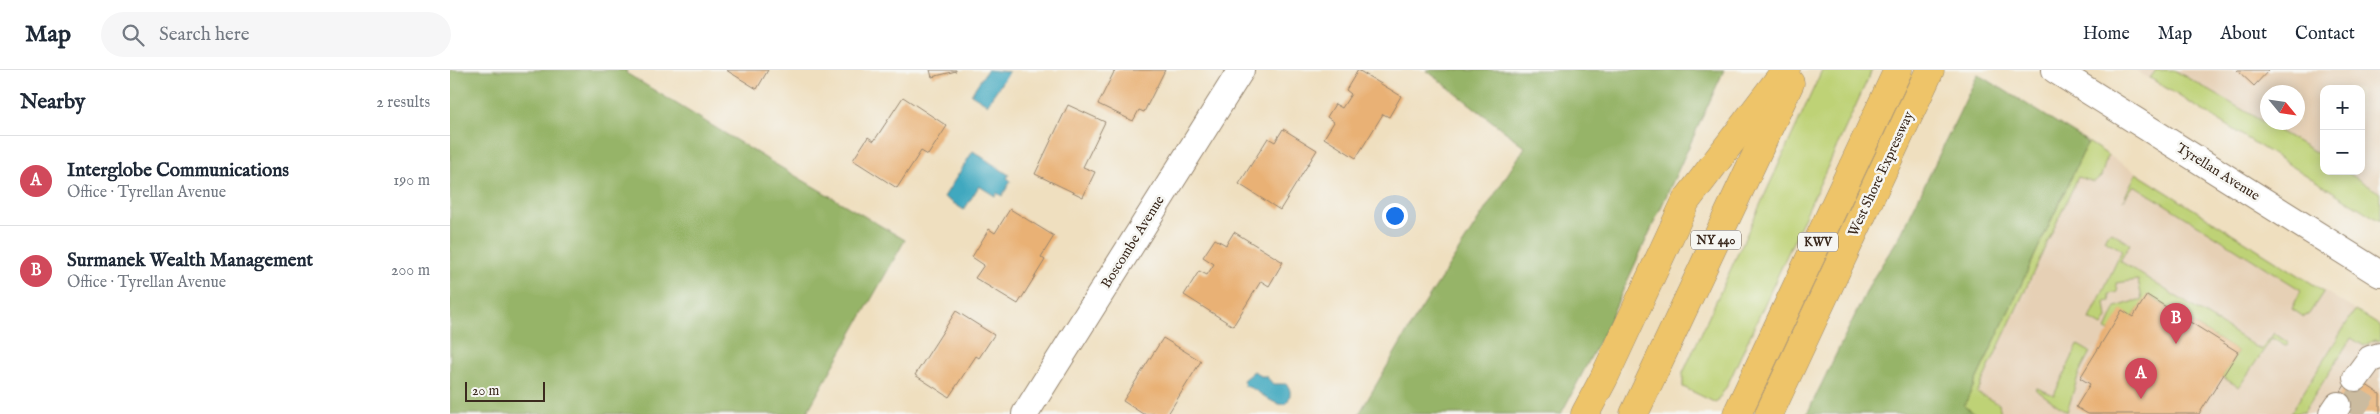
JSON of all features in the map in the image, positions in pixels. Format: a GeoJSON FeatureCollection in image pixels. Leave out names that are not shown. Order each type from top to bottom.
{"type":"FeatureCollection","features":[{"type":"Feature","properties":{"kind":"highway"},"geometry":{"type":"LineString","coordinates":[[1585,414],[1604,378],[1686,201],[1786,70]]}},
{"type":"Feature","properties":{"kind":"highway","name":"NY 440"},"geometry":{"type":"LineString","coordinates":[[1640,413],[1796,70]]}},
{"type":"Feature","properties":{"kind":"highway","name":"KWV"},"geometry":{"type":"LineString","coordinates":[[1737,414],[1898,70]]}},
{"type":"Feature","properties":{"kind":"highway","name":"West Shore Expressway"},"geometry":{"type":"LineString","coordinates":[[1770,414],[1930,70]]}},
{"type":"Feature","properties":{"kind":"street","name":"Boscombe Avenue"},"geometry":{"type":"LineString","coordinates":[[1025,414],[1241,70]]}},
{"type":"Feature","properties":{"kind":"street","name":"Tyrellan Avenue"},"geometry":{"type":"LineString","coordinates":[[2064,76],[2380,274]]}},
{"type":"Feature","properties":{"kind":"street"},"geometry":{"type":"LineString","coordinates":[[2368,377],[2370,359],[2380,356]]}},
{"type":"Feature","properties":{"kind":"shaded area"},"geometry":{"type":"Polygon","coordinates":[[[2135,70],[2380,70],[2380,221],[2211,116],[2135,70]]]}},
{"type":"Feature","properties":{"kind":"shaded area"},"geometry":{"type":"Polygon","coordinates":[[[2088,142],[2380,326],[2380,414],[1976,414],[1964,406],[2088,142]]]}},
{"type":"Feature","properties":{"kind":"green space"},"geometry":{"type":"Polygon","coordinates":[[[450,70],[627,70],[626,73],[770,161],[905,240],[806,414],[450,414],[450,70]]]}},
{"type":"Feature","properties":{"kind":"green space"},"geometry":{"type":"Polygon","coordinates":[[[1426,70],[1724,70],[1603,334],[1561,414],[1359,414],[1413,322],[1525,147],[1426,70]]]}},
{"type":"Feature","properties":{"kind":"green space"},"geometry":{"type":"Polygon","coordinates":[[[1822,70],[1872,70],[1727,386],[1716,403],[1683,387],[1683,373],[1822,70]]]}},
{"type":"Feature","properties":{"kind":"green space"},"geometry":{"type":"Polygon","coordinates":[[[2156,70],[2174,70],[2260,120],[2260,130],[2277,130],[2320,155],[2320,175],[2351,175],[2380,193],[2380,221],[2150,78],[2156,70]]]}},
{"type":"Feature","properties":{"kind":"green space"},"geometry":{"type":"Polygon","coordinates":[[[1978,74],[2088,142],[1964,406],[1976,414],[1807,414],[1872,280],[1901,234],[1978,74]]]}},
{"type":"Feature","properties":{"kind":"green space"},"geometry":{"type":"Polygon","coordinates":[[[2088,142],[2108,155],[2101,176],[2094,182],[2078,177],[1977,393],[1999,404],[2001,414],[1976,414],[1964,406],[2088,142]]]}},
{"type":"Feature","properties":{"kind":"green space"},"geometry":{"type":"Polygon","coordinates":[[[2136,173],[2324,291],[2309,314],[2304,317],[2292,309],[2301,290],[2134,185],[2123,201],[2136,173]]]}},
{"type":"Feature","properties":{"kind":"green space"},"geometry":{"type":"Polygon","coordinates":[[[2112,232],[2130,244],[2120,261],[2261,350],[2274,333],[2289,345],[2285,346],[2272,338],[2239,387],[2222,377],[2238,352],[2148,295],[2133,317],[2110,331],[2106,329],[2116,307],[2142,299],[2138,280],[2116,283],[2118,292],[2109,294],[2110,301],[2105,302],[2107,318],[2102,326],[2090,319],[2122,250],[2104,240],[2107,234],[2112,232]]]}},
{"type":"Feature","properties":{"kind":"green space"},"geometry":{"type":"Polygon","coordinates":[[[2355,310],[2380,326],[2380,341],[2374,340],[2364,346],[2351,338],[2304,412],[2290,414],[2355,310]]]}},
{"type":"Feature","properties":{"kind":"green space"},"geometry":{"type":"Polygon","coordinates":[[[2078,345],[2090,352],[2079,373],[2067,412],[2035,389],[2037,388],[2054,395],[2078,345]]]}},
{"type":"Feature","properties":{"kind":"water"},"geometry":{"type":"Polygon","coordinates":[[[987,70],[1009,72],[987,104],[971,94],[987,70]]]}},
{"type":"Feature","properties":{"kind":"water"},"geometry":{"type":"Polygon","coordinates":[[[973,151],[1009,175],[1007,178],[1011,181],[1002,196],[997,193],[995,196],[979,186],[964,210],[944,197],[973,151]]]}},
{"type":"Feature","properties":{"kind":"water"},"geometry":{"type":"Polygon","coordinates":[[[1254,371],[1261,376],[1266,376],[1273,384],[1286,384],[1290,393],[1286,404],[1271,401],[1245,386],[1243,380],[1254,371]]]}},
{"type":"Feature","properties":{"kind":"building"},"geometry":{"type":"Polygon","coordinates":[[[726,70],[768,70],[757,89],[726,70]]]}},
{"type":"Feature","properties":{"kind":"building"},"geometry":{"type":"Polygon","coordinates":[[[930,70],[956,70],[956,71],[932,77],[930,70]]]}},
{"type":"Feature","properties":{"kind":"building"},"geometry":{"type":"Polygon","coordinates":[[[1115,70],[1165,70],[1144,112],[1139,110],[1133,121],[1098,104],[1115,70]]]}},
{"type":"Feature","properties":{"kind":"building"},"geometry":{"type":"Polygon","coordinates":[[[1358,70],[1401,96],[1389,117],[1383,114],[1356,158],[1324,138],[1334,122],[1327,117],[1335,104],[1342,108],[1351,94],[1346,90],[1358,70]]]}},
{"type":"Feature","properties":{"kind":"building"},"geometry":{"type":"Polygon","coordinates":[[[2237,70],[2269,70],[2254,86],[2237,70]]]}},
{"type":"Feature","properties":{"kind":"building"},"geometry":{"type":"Polygon","coordinates":[[[903,97],[947,126],[928,155],[921,151],[897,188],[853,160],[868,137],[874,141],[903,97]]]}},
{"type":"Feature","properties":{"kind":"building"},"geometry":{"type":"Polygon","coordinates":[[[1068,105],[1105,122],[1083,167],[1095,172],[1083,197],[1035,174],[1068,105]]]}},
{"type":"Feature","properties":{"kind":"building"},"geometry":{"type":"Polygon","coordinates":[[[1283,129],[1317,150],[1280,210],[1239,184],[1268,138],[1275,142],[1283,129]]]}},
{"type":"Feature","properties":{"kind":"building"},"geometry":{"type":"Polygon","coordinates":[[[1010,209],[1054,236],[1041,257],[1045,260],[1018,304],[975,278],[984,265],[972,257],[989,229],[995,233],[1010,209]]]}},
{"type":"Feature","properties":{"kind":"building"},"geometry":{"type":"Polygon","coordinates":[[[1234,232],[1283,262],[1269,286],[1261,281],[1233,326],[1184,295],[1199,271],[1207,275],[1214,264],[1203,257],[1215,239],[1226,245],[1234,232]]]}},
{"type":"Feature","properties":{"kind":"building"},"geometry":{"type":"Polygon","coordinates":[[[2147,295],[2238,352],[2199,414],[2088,414],[2076,407],[2090,384],[2080,378],[2122,310],[2133,317],[2147,295]]]}},
{"type":"Feature","properties":{"kind":"building"},"geometry":{"type":"Polygon","coordinates":[[[956,311],[994,335],[979,358],[976,356],[949,397],[915,375],[956,311]]]}},
{"type":"Feature","properties":{"kind":"building"},"geometry":{"type":"Polygon","coordinates":[[[1163,338],[1201,361],[1168,414],[1143,414],[1123,401],[1163,338]]]}},
{"type":"Feature","properties":{"kind":"building"},"geometry":{"type":"Polygon","coordinates":[[[2351,375],[2380,394],[2380,414],[2352,414],[2334,403],[2351,375]]]}},
{"type":"Feature","properties":{"kind":"tunnel"},"geometry":{"type":"LineString","coordinates":[[2350,413],[2367,385]]}},
{"type":"Feature","properties":{"kind":"place","name":"Surmanek Wealth Management"},"geometry":{"type":"Point","coordinates":[2176,344]}},
{"type":"Feature","properties":{"kind":"place","name":"Interglobe Communications"},"geometry":{"type":"Point","coordinates":[2141,399]}}]}
